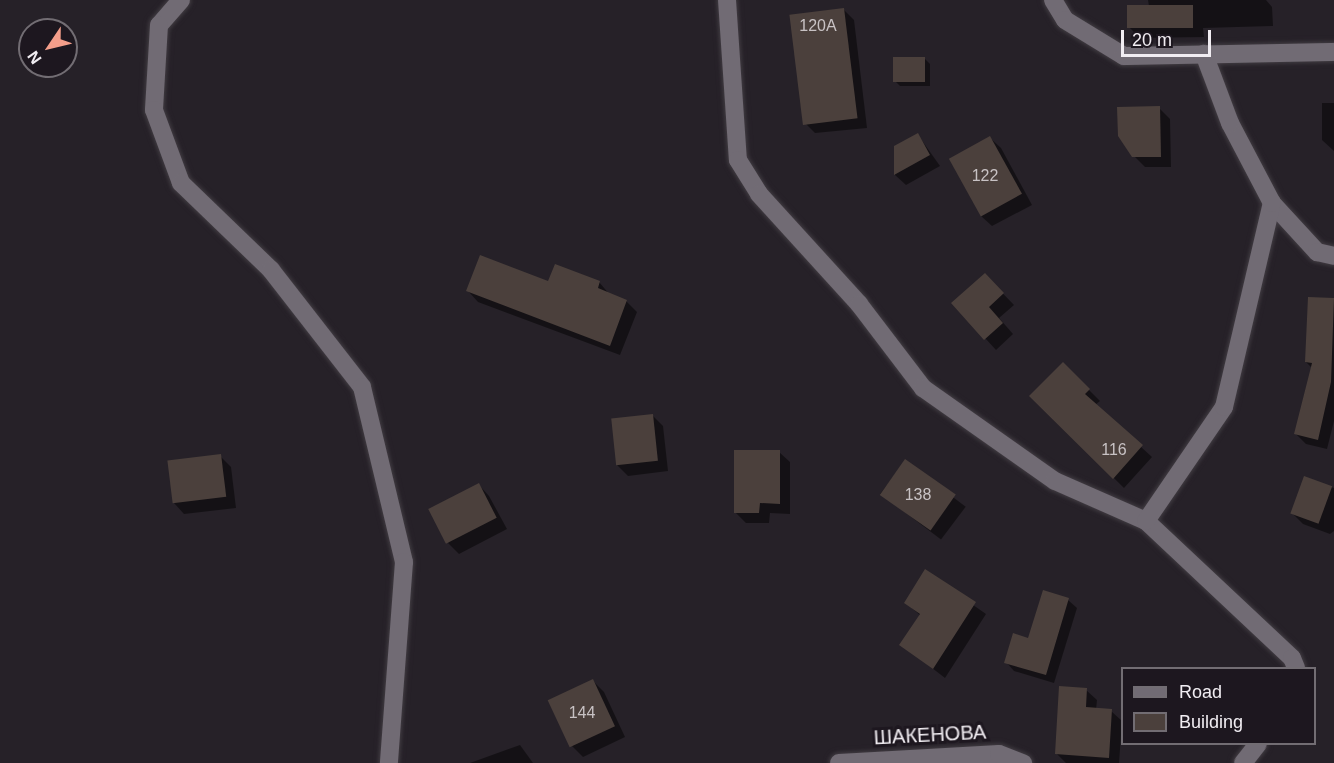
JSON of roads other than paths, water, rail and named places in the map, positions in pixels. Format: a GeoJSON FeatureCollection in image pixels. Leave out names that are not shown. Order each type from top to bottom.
{"type":"FeatureCollection","features":[{"type":"Feature","properties":{"kind":"street"},"geometry":{"type":"LineString","coordinates":[[181,0],[159,25],[153,110],[181,183],[271,270],[362,387],[404,562],[389,763]]}},
{"type":"Feature","properties":{"kind":"street"},"geometry":{"type":"LineString","coordinates":[[727,0],[738,160],[759,194],[859,304],[923,388],[1055,481],[1146,520],[1292,658],[1295,667]]}},
{"type":"Feature","properties":{"kind":"street"},"geometry":{"type":"LineString","coordinates":[[1053,0],[1065,20],[1124,56],[1334,52]]}},
{"type":"Feature","properties":{"kind":"street"},"geometry":{"type":"LineString","coordinates":[[1204,54],[1230,123],[1272,203],[1317,252],[1334,256]]}},
{"type":"Feature","properties":{"kind":"street"},"geometry":{"type":"LineString","coordinates":[[1146,520],[1224,407],[1272,203]]}},
{"type":"Feature","properties":{"kind":"street"},"geometry":{"type":"LineString","coordinates":[[1243,763],[1257,745]]}},
{"type":"Feature","properties":{"kind":"street","name":"ШАКЕНОВА"},"geometry":{"type":"LineString","coordinates":[[839,763],[999,754],[1023,763]]}}]}
